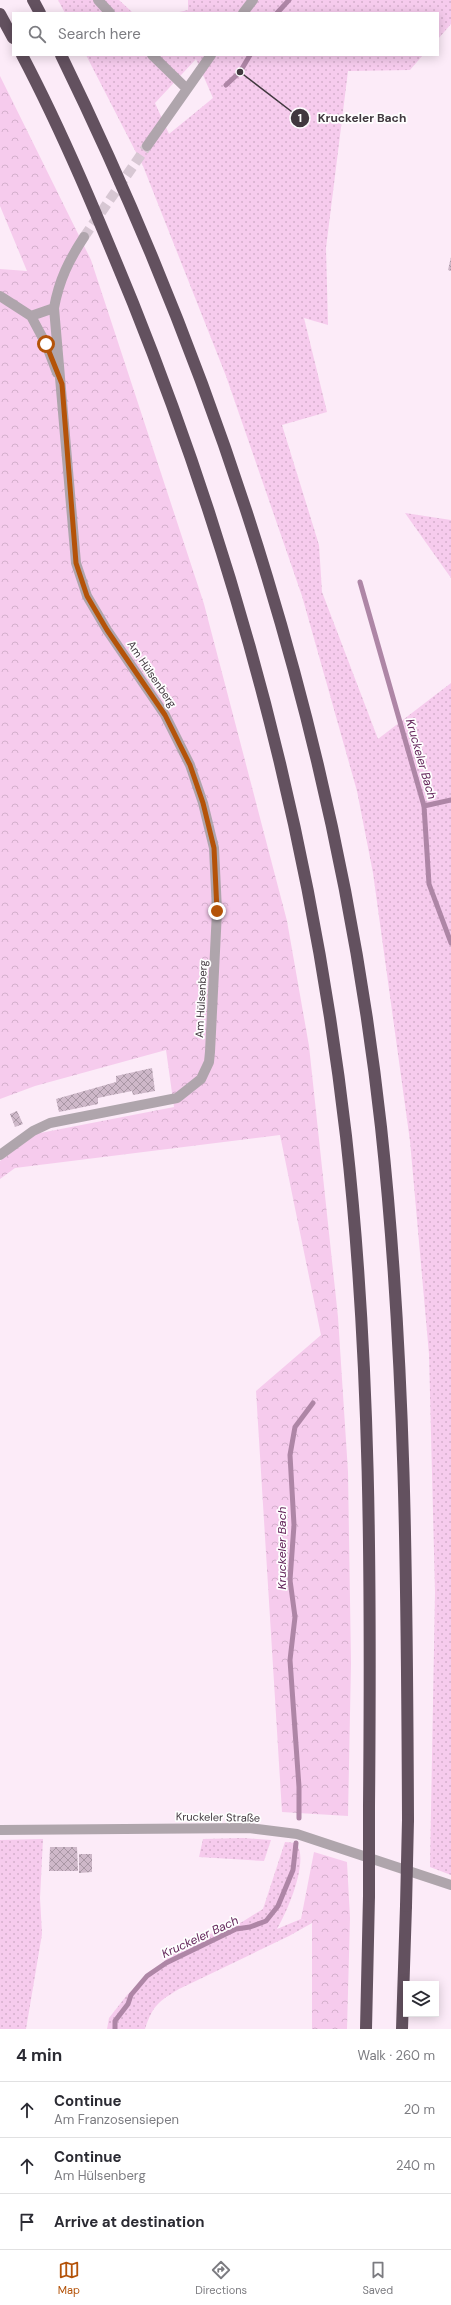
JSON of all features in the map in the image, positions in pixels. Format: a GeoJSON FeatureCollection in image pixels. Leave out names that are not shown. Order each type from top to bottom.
{"type":"FeatureCollection","features":[{"type":"Feature","properties":{"kind":"highway"},"geometry":{"type":"LineString","coordinates":[[33,0],[39,12]]}},
{"type":"Feature","properties":{"kind":"highway"},"geometry":{"type":"LineString","coordinates":[[0,14],[12,36]]}},
{"type":"Feature","properties":{"kind":"highway"},"geometry":{"type":"LineString","coordinates":[[22,56],[102,227],[155,358],[190,453],[225,558],[271,724],[302,862],[332,1031],[346,1135],[362,1322],[368,1454],[370,1576],[366,2029]]}},
{"type":"Feature","properties":{"kind":"highway"},"geometry":{"type":"LineString","coordinates":[[61,56],[129,200],[222,436],[254,533],[300,693],[349,916],[381,1124],[398,1334],[407,1576],[408,1820],[402,2029]]}},
{"type":"Feature","properties":{"kind":"street"},"geometry":{"type":"LineString","coordinates":[[98,0],[109,12]]}},
{"type":"Feature","properties":{"kind":"street"},"geometry":{"type":"LineString","coordinates":[[244,12],[253,0]]}},
{"type":"Feature","properties":{"kind":"street"},"geometry":{"type":"LineString","coordinates":[[153,56],[187,89]]}},
{"type":"Feature","properties":{"kind":"street"},"geometry":{"type":"LineString","coordinates":[[147,146],[210,56]]}},
{"type":"Feature","properties":{"kind":"street","name":"Am Hülsenberg"},"geometry":{"type":"LineString","coordinates":[[0,1155],[33,1130],[50,1123],[177,1098],[201,1079],[209,1062],[217,911],[214,848],[203,803],[190,765],[165,715],[87,596],[76,563],[62,384],[54,308],[58,288],[66,265],[84,237]]}},
{"type":"Feature","properties":{"kind":"street"},"geometry":{"type":"LineString","coordinates":[[0,296],[31,316],[46,344],[62,384]]}},
{"type":"Feature","properties":{"kind":"street"},"geometry":{"type":"LineString","coordinates":[[31,316],[54,308]]}},
{"type":"Feature","properties":{"kind":"street","name":"Kruckeler Straße"},"geometry":{"type":"LineString","coordinates":[[0,1830],[249,1828],[297,1834],[451,1884]]}},
{"type":"Feature","properties":{"kind":"green space"},"geometry":{"type":"Polygon","coordinates":[[[58,0],[119,0],[132,12],[64,12],[58,0]]]}},
{"type":"Feature","properties":{"kind":"green space"},"geometry":{"type":"Polygon","coordinates":[[[188,0],[451,0],[451,24],[439,38],[439,12],[179,12],[188,10],[188,0]]]}},
{"type":"Feature","properties":{"kind":"green space"},"geometry":{"type":"Polygon","coordinates":[[[87,56],[422,56],[410,70],[348,71],[326,248],[328,325],[304,318],[327,412],[282,425],[319,545],[322,592],[378,739],[451,683],[451,1875],[430,1867],[435,1592],[429,1354],[410,1141],[373,873],[357,791],[302,596],[226,376],[143,166],[87,56]],[[196,59],[155,103],[169,134],[213,98],[196,59]]]}},
{"type":"Feature","properties":{"kind":"green space"},"geometry":{"type":"Polygon","coordinates":[[[0,76],[91,260],[204,604],[287,921],[309,1046],[338,1317],[348,1472],[351,1663],[348,1816],[282,1812],[256,1391],[321,1335],[280,1135],[15,1168],[0,1179],[0,1161],[35,1134],[174,1107],[166,1050],[35,1086],[0,1099],[0,269],[27,271],[0,206],[0,76]]]}},
{"type":"Feature","properties":{"kind":"green space"},"geometry":{"type":"Polygon","coordinates":[[[405,513],[451,520],[451,578],[405,513]]]}},
{"type":"Feature","properties":{"kind":"green space"},"geometry":{"type":"Polygon","coordinates":[[[243,1838],[271,1840],[264,1861],[199,1857],[203,1839],[243,1838]]]}},
{"type":"Feature","properties":{"kind":"green space"},"geometry":{"type":"Polygon","coordinates":[[[43,1839],[40,1898],[42,1934],[26,2029],[0,2029],[0,1840],[43,1839]]]}},
{"type":"Feature","properties":{"kind":"green space"},"geometry":{"type":"Polygon","coordinates":[[[285,1842],[296,1843],[300,1851],[299,1873],[291,1899],[277,1929],[301,1919],[312,1923],[289,1936],[172,1993],[161,2001],[154,2009],[145,2029],[107,2029],[109,2018],[127,1995],[182,1945],[242,1922],[263,1909],[285,1842]]]}},
{"type":"Feature","properties":{"kind":"green space"},"geometry":{"type":"Polygon","coordinates":[[[314,1852],[347,1862],[350,1918],[347,2029],[312,2029],[312,1923],[301,1919],[314,1852]]]}},
{"type":"Feature","properties":{"kind":"building"},"geometry":{"type":"Polygon","coordinates":[[[451,257],[451,271],[448,270],[451,257]]]}},
{"type":"Feature","properties":{"kind":"building"},"geometry":{"type":"Polygon","coordinates":[[[152,1068],[155,1091],[133,1095],[132,1091],[107,1096],[98,1098],[98,1104],[59,1112],[56,1099],[116,1082],[116,1076],[152,1068]]]}},
{"type":"Feature","properties":{"kind":"building"},"geometry":{"type":"Polygon","coordinates":[[[17,1111],[23,1124],[15,1127],[10,1114],[17,1111]]]}},
{"type":"Feature","properties":{"kind":"building"},"geometry":{"type":"Polygon","coordinates":[[[50,1847],[77,1847],[78,1871],[49,1871],[50,1847]]]}},
{"type":"Feature","properties":{"kind":"building"},"geometry":{"type":"Polygon","coordinates":[[[79,1854],[92,1854],[92,1872],[79,1873],[79,1854]]]}},
{"type":"Feature","properties":{"kind":"waterway","name":"Kruckeler Bach"},"geometry":{"type":"LineString","coordinates":[[278,12],[289,0]]}},
{"type":"Feature","properties":{"kind":"waterway","name":"Kruckeler Bach"},"geometry":{"type":"LineString","coordinates":[[226,85],[240,72],[249,56]]}},
{"type":"Feature","properties":{"kind":"waterway","name":"Kruckeler Bach"},"geometry":{"type":"LineString","coordinates":[[360,582],[424,806],[429,884],[451,943]]}},
{"type":"Feature","properties":{"kind":"waterway"},"geometry":{"type":"LineString","coordinates":[[424,806],[451,800]]}},
{"type":"Feature","properties":{"kind":"waterway","name":"Kruckeler Bach"},"geometry":{"type":"LineString","coordinates":[[299,1818],[299,1787],[290,1660],[295,1617],[290,1580],[294,1525],[290,1455],[295,1427],[313,1403]]}},
{"type":"Feature","properties":{"kind":"waterway","name":"Kruckeler Bach"},"geometry":{"type":"LineString","coordinates":[[115,2029],[115,2021],[128,2004],[131,1995],[147,1976],[166,1963],[236,1929],[250,1927],[266,1921],[278,1906],[293,1870],[296,1843]]}},
{"type":"Feature","properties":{"kind":"tunnel"},"geometry":{"type":"LineString","coordinates":[[84,237],[147,146]]}},
{"type":"Feature","properties":{"kind":"place","name":"Kruckeler Bach"},"geometry":{"type":"Point","coordinates":[240,72]}},
{"type":"Feature","properties":{"kind":"route"},"geometry":{"type":"LineString","coordinates":[[46,344],[62,384],[76,563],[87,596],[107,630],[134,666],[165,715],[190,765],[203,803],[214,848],[217,911]]}}]}
